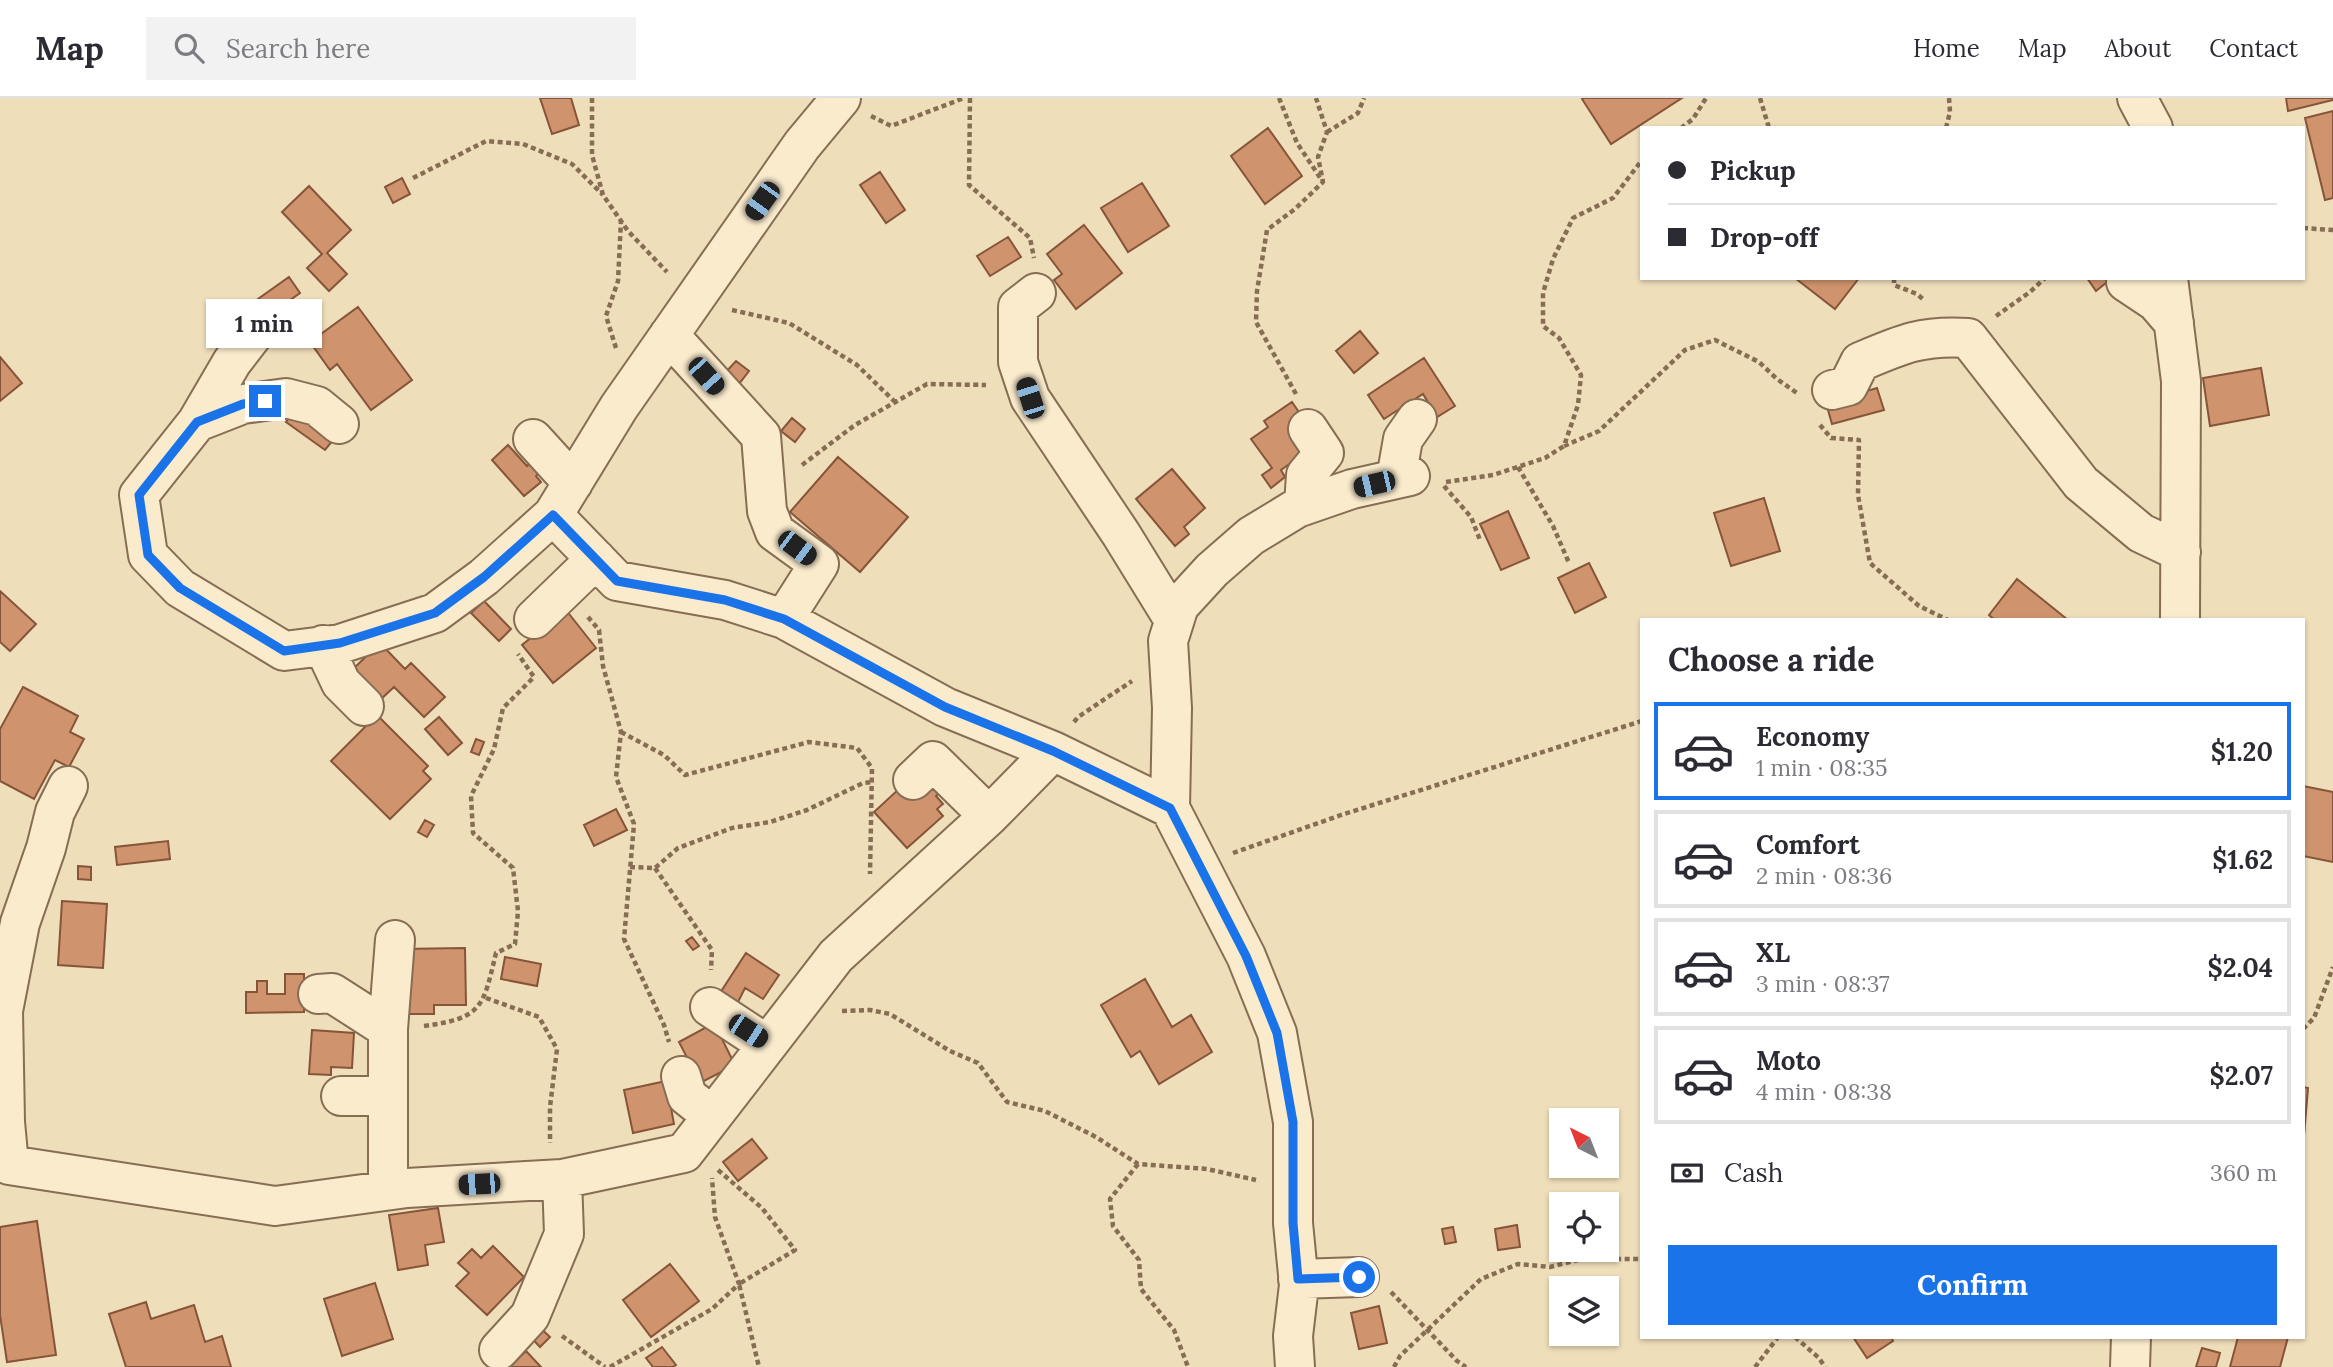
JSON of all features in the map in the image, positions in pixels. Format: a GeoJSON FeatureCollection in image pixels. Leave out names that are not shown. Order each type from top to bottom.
{"type":"FeatureCollection","features":[{"type":"Feature","properties":{"kind":"street"},"geometry":{"type":"LineString","coordinates":[[259,327],[232,362],[197,422],[139,495],[148,555],[180,588],[284,651],[340,643],[435,613],[484,577],[563,499],[629,393],[803,145],[854,105]]}},
{"type":"Feature","properties":{"kind":"street"},"geometry":{"type":"LineString","coordinates":[[2168,280],[2181,381],[2180,618]]}},
{"type":"Feature","properties":{"kind":"street"},"geometry":{"type":"LineString","coordinates":[[2126,282],[2156,302],[2174,324]]}},
{"type":"Feature","properties":{"kind":"street"},"geometry":{"type":"LineString","coordinates":[[1036,293],[1018,307],[1018,362],[1030,398],[1114,522],[1171,631]]}},
{"type":"Feature","properties":{"kind":"street"},"geometry":{"type":"LineString","coordinates":[[669,335],[761,436],[767,511],[775,532],[819,564],[784,619]]}},
{"type":"Feature","properties":{"kind":"street"},"geometry":{"type":"LineString","coordinates":[[1824,393],[1849,386],[1860,362],[1905,343],[1939,336],[1968,338],[2081,484],[2141,533],[2181,552]]}},
{"type":"Feature","properties":{"kind":"street"},"geometry":{"type":"LineString","coordinates":[[197,422],[243,404],[286,398],[317,405],[339,424]]}},
{"type":"Feature","properties":{"kind":"street"},"geometry":{"type":"LineString","coordinates":[[1295,1367],[1293,1336],[1298,1279],[1293,1223],[1293,1122],[1277,1033],[1246,956],[1170,808],[1171,631],[1179,606],[1212,570],[1251,536],[1304,505],[1352,489],[1403,477],[1403,439],[1417,419]]}},
{"type":"Feature","properties":{"kind":"street"},"geometry":{"type":"LineString","coordinates":[[1304,505],[1306,475],[1324,453],[1308,429]]}},
{"type":"Feature","properties":{"kind":"street"},"geometry":{"type":"LineString","coordinates":[[533,439],[596,559],[617,581],[725,600],[784,619],[945,707],[1053,751],[1170,808]]}},
{"type":"Feature","properties":{"kind":"street"},"geometry":{"type":"LineString","coordinates":[[534,619],[596,559]]}},
{"type":"Feature","properties":{"kind":"street"},"geometry":{"type":"LineString","coordinates":[[323,645],[341,683],[364,706]]}},
{"type":"Feature","properties":{"kind":"street"},"geometry":{"type":"LineString","coordinates":[[68,786],[55,812],[46,848],[20,923],[3,1011],[5,1122],[9,1165],[275,1206],[388,1190],[556,1179],[684,1153],[836,956],[989,816],[1053,751]]}},
{"type":"Feature","properties":{"kind":"street"},"geometry":{"type":"LineString","coordinates":[[913,780],[933,761],[989,816]]}},
{"type":"Feature","properties":{"kind":"street"},"geometry":{"type":"LineString","coordinates":[[388,1190],[388,1029],[395,940]]}},
{"type":"Feature","properties":{"kind":"street"},"geometry":{"type":"LineString","coordinates":[[318,994],[332,993],[388,1029]]}},
{"type":"Feature","properties":{"kind":"street"},"geometry":{"type":"LineString","coordinates":[[710,1007],[766,1044]]}},
{"type":"Feature","properties":{"kind":"street"},"geometry":{"type":"LineString","coordinates":[[681,1076],[687,1096],[712,1116]]}},
{"type":"Feature","properties":{"kind":"street"},"geometry":{"type":"LineString","coordinates":[[341,1096],[388,1096]]}},
{"type":"Feature","properties":{"kind":"street"},"geometry":{"type":"LineString","coordinates":[[499,1350],[530,1316],[564,1234],[556,1179]]}},
{"type":"Feature","properties":{"kind":"street"},"geometry":{"type":"LineString","coordinates":[[1298,1279],[1359,1277]]}},
{"type":"Feature","properties":{"kind":"street"},"geometry":{"type":"LineString","coordinates":[[2130,1367],[2131,1339]]}},
{"type":"Feature","properties":{"kind":"path"},"geometry":{"type":"LineString","coordinates":[[592,98],[592,155],[603,195]]}},
{"type":"Feature","properties":{"kind":"path"},"geometry":{"type":"LineString","coordinates":[[854,105],[891,127],[964,98]]}},
{"type":"Feature","properties":{"kind":"path"},"geometry":{"type":"LineString","coordinates":[[970,98],[970,184],[1030,237],[1036,293]]}},
{"type":"Feature","properties":{"kind":"path"},"geometry":{"type":"LineString","coordinates":[[1279,98],[1297,142],[1323,182]]}},
{"type":"Feature","properties":{"kind":"path"},"geometry":{"type":"LineString","coordinates":[[1316,98],[1327,132],[1318,157],[1323,182]]}},
{"type":"Feature","properties":{"kind":"path"},"geometry":{"type":"LineString","coordinates":[[1327,132],[1357,113],[1364,98]]}},
{"type":"Feature","properties":{"kind":"path"},"geometry":{"type":"LineString","coordinates":[[1684,126],[1693,119],[1706,98]]}},
{"type":"Feature","properties":{"kind":"path"},"geometry":{"type":"LineString","coordinates":[[1760,98],[1768,126]]}},
{"type":"Feature","properties":{"kind":"path"},"geometry":{"type":"LineString","coordinates":[[1947,126],[1950,113],[1949,98]]}},
{"type":"Feature","properties":{"kind":"path"},"geometry":{"type":"LineString","coordinates":[[413,177],[486,141],[523,144],[572,163],[603,195],[628,231],[694,300],[789,323],[857,365],[895,402]]}},
{"type":"Feature","properties":{"kind":"path"},"geometry":{"type":"LineString","coordinates":[[1564,446],[1578,405],[1581,375],[1559,338],[1543,326],[1543,293],[1553,259],[1573,218],[1613,198],[1640,163]]}},
{"type":"Feature","properties":{"kind":"path"},"geometry":{"type":"LineString","coordinates":[[1308,429],[1310,415],[1290,385],[1256,322],[1257,291],[1267,230],[1295,209],[1323,182]]}},
{"type":"Feature","properties":{"kind":"path"},"geometry":{"type":"LineString","coordinates":[[621,220],[618,281],[606,316],[629,393]]}},
{"type":"Feature","properties":{"kind":"path"},"geometry":{"type":"LineString","coordinates":[[2305,228],[2333,230]]}},
{"type":"Feature","properties":{"kind":"path"},"geometry":{"type":"LineString","coordinates":[[1968,338],[2043,280]]}},
{"type":"Feature","properties":{"kind":"path"},"geometry":{"type":"LineString","coordinates":[[1480,540],[1471,517],[1441,483],[1493,475],[1518,467],[1545,458],[1564,446],[1599,431],[1685,350],[1715,340],[1759,362],[1777,379],[1805,398],[1824,393],[1819,424],[1831,438],[1858,440],[1858,495],[1870,563],[1919,606],[1944,618]]}},
{"type":"Feature","properties":{"kind":"path"},"geometry":{"type":"LineString","coordinates":[[767,511],[802,464],[855,425],[927,384],[999,386],[1030,398]]}},
{"type":"Feature","properties":{"kind":"path"},"geometry":{"type":"LineString","coordinates":[[1518,467],[1553,526],[1569,563]]}},
{"type":"Feature","properties":{"kind":"path"},"geometry":{"type":"LineString","coordinates":[[564,590],[599,630],[603,666],[621,732],[616,777],[634,824],[624,939],[664,1026],[681,1076]]}},
{"type":"Feature","properties":{"kind":"path"},"geometry":{"type":"LineString","coordinates":[[388,1029],[466,1018],[486,998],[496,953],[515,944],[519,911],[513,868],[473,833],[471,796],[494,748],[503,708],[534,677],[513,648],[534,619]]}},
{"type":"Feature","properties":{"kind":"path"},"geometry":{"type":"LineString","coordinates":[[1053,751],[1078,717],[1134,680],[1171,631]]}},
{"type":"Feature","properties":{"kind":"path"},"geometry":{"type":"LineString","coordinates":[[1200,865],[1370,806],[1640,722]]}},
{"type":"Feature","properties":{"kind":"path"},"geometry":{"type":"LineString","coordinates":[[621,732],[664,755],[685,775],[809,742],[857,747],[872,768],[871,924]]}},
{"type":"Feature","properties":{"kind":"path"},"geometry":{"type":"LineString","coordinates":[[631,867],[655,868],[678,848],[732,828],[771,822],[807,810],[863,783],[913,780]]}},
{"type":"Feature","properties":{"kind":"path"},"geometry":{"type":"LineString","coordinates":[[655,868],[712,950],[710,1007]]}},
{"type":"Feature","properties":{"kind":"path"},"geometry":{"type":"LineString","coordinates":[[2305,1027],[2314,1018],[2333,967]]}},
{"type":"Feature","properties":{"kind":"path"},"geometry":{"type":"LineString","coordinates":[[486,998],[539,1017],[557,1049],[550,1107],[556,1179]]}},
{"type":"Feature","properties":{"kind":"path"},"geometry":{"type":"LineString","coordinates":[[796,1007],[820,1012],[870,1010],[890,1014],[950,1051],[978,1063],[1007,1102],[1045,1111],[1096,1137],[1138,1164],[1207,1169],[1293,1188]]}},
{"type":"Feature","properties":{"kind":"path"},"geometry":{"type":"LineString","coordinates":[[1138,1164],[1110,1199],[1113,1226],[1139,1260],[1141,1289],[1174,1330],[1188,1367]]}},
{"type":"Feature","properties":{"kind":"path"},"geometry":{"type":"LineString","coordinates":[[610,1367],[712,1309],[739,1284],[795,1250],[762,1208],[731,1184],[715,1167],[711,1181],[715,1217],[739,1284],[759,1367]]}},
{"type":"Feature","properties":{"kind":"path"},"geometry":{"type":"LineString","coordinates":[[1394,1367],[1400,1356],[1481,1279],[1518,1264],[1550,1267],[1582,1259],[1640,1259]]}},
{"type":"Feature","properties":{"kind":"path"},"geometry":{"type":"LineString","coordinates":[[1359,1277],[1386,1286],[1457,1362],[1466,1367]]}},
{"type":"Feature","properties":{"kind":"path"},"geometry":{"type":"LineString","coordinates":[[533,1308],[562,1335],[605,1367]]}},
{"type":"Feature","properties":{"kind":"path"},"geometry":{"type":"LineString","coordinates":[[1755,1367],[1777,1339]]}},
{"type":"Feature","properties":{"kind":"path"},"geometry":{"type":"LineString","coordinates":[[1798,1339],[1825,1367]]}},
{"type":"Feature","properties":{"kind":"building"},"geometry":{"type":"Polygon","coordinates":[[[540,98],[571,98],[579,125],[552,134],[540,98]]]}},
{"type":"Feature","properties":{"kind":"building"},"geometry":{"type":"Polygon","coordinates":[[[1682,98],[1611,144],[1582,99],[1682,98]]]}},
{"type":"Feature","properties":{"kind":"building"},"geometry":{"type":"Polygon","coordinates":[[[2286,98],[2333,98],[2333,100],[2288,111],[2286,98]]]}},
{"type":"Feature","properties":{"kind":"building"},"geometry":{"type":"Polygon","coordinates":[[[2333,111],[2333,198],[2325,200],[2305,118],[2333,111]]]}},
{"type":"Feature","properties":{"kind":"building"},"geometry":{"type":"Polygon","coordinates":[[[1268,128],[1302,176],[1265,204],[1231,156],[1268,128]]]}},
{"type":"Feature","properties":{"kind":"building"},"geometry":{"type":"Polygon","coordinates":[[[880,172],[905,210],[886,223],[860,185],[880,172]]]}},
{"type":"Feature","properties":{"kind":"building"},"geometry":{"type":"Polygon","coordinates":[[[402,178],[410,194],[393,203],[385,187],[402,178]]]}},
{"type":"Feature","properties":{"kind":"building"},"geometry":{"type":"Polygon","coordinates":[[[1142,183],[1169,226],[1128,252],[1101,208],[1142,183]]]}},
{"type":"Feature","properties":{"kind":"building"},"geometry":{"type":"Polygon","coordinates":[[[309,186],[351,230],[327,253],[347,274],[329,291],[307,268],[322,254],[282,212],[309,186]]]}},
{"type":"Feature","properties":{"kind":"building"},"geometry":{"type":"Polygon","coordinates":[[[1084,225],[1122,273],[1076,309],[1054,280],[1062,274],[1047,254],[1084,225]]]}},
{"type":"Feature","properties":{"kind":"building"},"geometry":{"type":"Polygon","coordinates":[[[1008,237],[1021,257],[990,276],[977,256],[1008,237]]]}},
{"type":"Feature","properties":{"kind":"building"},"geometry":{"type":"Polygon","coordinates":[[[289,277],[300,293],[269,315],[258,299],[289,277]]]}},
{"type":"Feature","properties":{"kind":"building"},"geometry":{"type":"Polygon","coordinates":[[[1798,280],[1857,280],[1835,309],[1798,280]]]}},
{"type":"Feature","properties":{"kind":"building"},"geometry":{"type":"Polygon","coordinates":[[[2088,280],[2110,280],[2096,291],[2088,280]]]}},
{"type":"Feature","properties":{"kind":"building"},"geometry":{"type":"Polygon","coordinates":[[[358,307],[412,380],[371,410],[337,364],[330,370],[310,342],[358,307]]]}},
{"type":"Feature","properties":{"kind":"building"},"geometry":{"type":"Polygon","coordinates":[[[1360,331],[1378,353],[1354,373],[1336,351],[1360,331]]]}},
{"type":"Feature","properties":{"kind":"building"},"geometry":{"type":"Polygon","coordinates":[[[0,357],[22,383],[0,401],[0,357]]]}},
{"type":"Feature","properties":{"kind":"building"},"geometry":{"type":"Polygon","coordinates":[[[1424,358],[1455,406],[1437,417],[1423,394],[1384,419],[1368,395],[1424,358]]]}},
{"type":"Feature","properties":{"kind":"building"},"geometry":{"type":"Polygon","coordinates":[[[736,361],[749,371],[739,384],[725,373],[736,361]]]}},
{"type":"Feature","properties":{"kind":"building"},"geometry":{"type":"Polygon","coordinates":[[[2261,368],[2269,415],[2210,426],[2203,378],[2261,368]]]}},
{"type":"Feature","properties":{"kind":"building"},"geometry":{"type":"Polygon","coordinates":[[[1877,388],[1884,410],[1832,424],[1826,403],[1877,388]]]}},
{"type":"Feature","properties":{"kind":"building"},"geometry":{"type":"Polygon","coordinates":[[[1292,402],[1303,418],[1312,448],[1281,470],[1285,477],[1271,488],[1262,475],[1272,468],[1251,439],[1268,427],[1264,421],[1292,402]]]}},
{"type":"Feature","properties":{"kind":"building"},"geometry":{"type":"Polygon","coordinates":[[[294,411],[334,439],[325,450],[286,422],[294,411]]]}},
{"type":"Feature","properties":{"kind":"building"},"geometry":{"type":"Polygon","coordinates":[[[792,418],[805,429],[795,442],[781,431],[792,418]]]}},
{"type":"Feature","properties":{"kind":"building"},"geometry":{"type":"Polygon","coordinates":[[[508,445],[527,466],[533,461],[542,470],[536,476],[541,482],[524,496],[492,460],[508,445]]]}},
{"type":"Feature","properties":{"kind":"building"},"geometry":{"type":"Polygon","coordinates":[[[838,457],[908,517],[860,572],[790,512],[838,457]]]}},
{"type":"Feature","properties":{"kind":"building"},"geometry":{"type":"Polygon","coordinates":[[[1172,469],[1205,508],[1184,527],[1189,534],[1175,546],[1136,499],[1172,469]]]}},
{"type":"Feature","properties":{"kind":"building"},"geometry":{"type":"Polygon","coordinates":[[[1764,498],[1780,551],[1731,566],[1714,513],[1764,498]]]}},
{"type":"Feature","properties":{"kind":"building"},"geometry":{"type":"Polygon","coordinates":[[[1508,511],[1529,558],[1501,570],[1480,524],[1508,511]]]}},
{"type":"Feature","properties":{"kind":"building"},"geometry":{"type":"Polygon","coordinates":[[[1589,563],[1606,597],[1575,613],[1558,578],[1589,563]]]}},
{"type":"Feature","properties":{"kind":"building"},"geometry":{"type":"Polygon","coordinates":[[[2017,579],[2066,618],[1993,618],[1989,615],[2017,579]]]}},
{"type":"Feature","properties":{"kind":"building"},"geometry":{"type":"Polygon","coordinates":[[[0,591],[36,624],[10,651],[0,642],[0,591]]]}},
{"type":"Feature","properties":{"kind":"building"},"geometry":{"type":"Polygon","coordinates":[[[484,601],[511,629],[499,641],[471,613],[484,601]]]}},
{"type":"Feature","properties":{"kind":"building"},"geometry":{"type":"Polygon","coordinates":[[[566,610],[596,648],[553,683],[522,645],[566,610]]]}},
{"type":"Feature","properties":{"kind":"building"},"geometry":{"type":"Polygon","coordinates":[[[380,643],[405,669],[411,663],[445,697],[424,717],[394,687],[379,701],[350,672],[380,643]]]}},
{"type":"Feature","properties":{"kind":"building"},"geometry":{"type":"Polygon","coordinates":[[[23,687],[78,716],[70,732],[84,739],[69,767],[55,760],[34,799],[0,781],[0,729],[23,687]]]}},
{"type":"Feature","properties":{"kind":"building"},"geometry":{"type":"Polygon","coordinates":[[[377,715],[428,766],[423,771],[431,779],[390,819],[331,761],[377,715]]]}},
{"type":"Feature","properties":{"kind":"building"},"geometry":{"type":"Polygon","coordinates":[[[439,717],[462,743],[448,755],[425,729],[439,717]]]}},
{"type":"Feature","properties":{"kind":"building"},"geometry":{"type":"Polygon","coordinates":[[[476,739],[484,742],[479,755],[471,752],[476,739]]]}},
{"type":"Feature","properties":{"kind":"building"},"geometry":{"type":"Polygon","coordinates":[[[929,775],[942,790],[936,796],[943,804],[937,809],[943,816],[907,848],[874,812],[901,787],[929,775]]]}},
{"type":"Feature","properties":{"kind":"building"},"geometry":{"type":"Polygon","coordinates":[[[2305,786],[2333,792],[2333,862],[2305,856],[2305,786]]]}},
{"type":"Feature","properties":{"kind":"building"},"geometry":{"type":"Polygon","coordinates":[[[616,809],[627,830],[594,846],[584,825],[616,809]]]}},
{"type":"Feature","properties":{"kind":"building"},"geometry":{"type":"Polygon","coordinates":[[[425,820],[434,825],[427,837],[418,832],[425,820]]]}},
{"type":"Feature","properties":{"kind":"building"},"geometry":{"type":"Polygon","coordinates":[[[168,841],[170,859],[117,865],[115,847],[168,841]]]}},
{"type":"Feature","properties":{"kind":"building"},"geometry":{"type":"Polygon","coordinates":[[[78,866],[91,867],[91,880],[78,879],[78,866]]]}},
{"type":"Feature","properties":{"kind":"building"},"geometry":{"type":"Polygon","coordinates":[[[62,901],[107,904],[103,968],[58,965],[62,901]]]}},
{"type":"Feature","properties":{"kind":"building"},"geometry":{"type":"Polygon","coordinates":[[[692,937],[699,946],[693,950],[686,941],[692,937]]]}},
{"type":"Feature","properties":{"kind":"building"},"geometry":{"type":"Polygon","coordinates":[[[465,948],[466,1005],[434,1005],[434,1014],[400,1014],[399,949],[465,948]]]}},
{"type":"Feature","properties":{"kind":"building"},"geometry":{"type":"Polygon","coordinates":[[[746,953],[779,975],[763,999],[745,988],[737,1004],[720,993],[746,953]]]}},
{"type":"Feature","properties":{"kind":"building"},"geometry":{"type":"Polygon","coordinates":[[[505,957],[541,964],[537,986],[501,979],[505,957]]]}},
{"type":"Feature","properties":{"kind":"building"},"geometry":{"type":"Polygon","coordinates":[[[285,974],[304,974],[304,1012],[246,1013],[246,992],[257,992],[257,981],[267,981],[267,994],[285,994],[285,974]]]}},
{"type":"Feature","properties":{"kind":"building"},"geometry":{"type":"Polygon","coordinates":[[[1145,979],[1172,1027],[1191,1015],[1212,1052],[1159,1084],[1140,1051],[1131,1057],[1101,1005],[1145,979]]]}},
{"type":"Feature","properties":{"kind":"building"},"geometry":{"type":"Polygon","coordinates":[[[714,1023],[735,1065],[700,1083],[679,1042],[714,1023]]]}},
{"type":"Feature","properties":{"kind":"building"},"geometry":{"type":"Polygon","coordinates":[[[312,1030],[354,1033],[352,1068],[331,1067],[331,1075],[309,1074],[312,1030]]]}},
{"type":"Feature","properties":{"kind":"building"},"geometry":{"type":"Polygon","coordinates":[[[666,1081],[674,1124],[633,1133],[624,1090],[666,1081]]]}},
{"type":"Feature","properties":{"kind":"building"},"geometry":{"type":"Polygon","coordinates":[[[2305,1087],[2308,1088],[2305,1124],[2305,1087]]]}},
{"type":"Feature","properties":{"kind":"building"},"geometry":{"type":"Polygon","coordinates":[[[752,1139],[767,1158],[738,1181],[723,1162],[752,1139]]]}},
{"type":"Feature","properties":{"kind":"building"},"geometry":{"type":"Polygon","coordinates":[[[438,1208],[444,1242],[425,1245],[428,1265],[398,1270],[389,1215],[438,1208]]]}},
{"type":"Feature","properties":{"kind":"building"},"geometry":{"type":"Polygon","coordinates":[[[37,1221],[56,1355],[7,1362],[0,1315],[0,1227],[37,1221]]]}},
{"type":"Feature","properties":{"kind":"building"},"geometry":{"type":"Polygon","coordinates":[[[1517,1225],[1520,1247],[1498,1250],[1495,1229],[1517,1225]]]}},
{"type":"Feature","properties":{"kind":"building"},"geometry":{"type":"Polygon","coordinates":[[[1453,1227],[1456,1242],[1445,1244],[1442,1229],[1453,1227]]]}},
{"type":"Feature","properties":{"kind":"building"},"geometry":{"type":"Polygon","coordinates":[[[493,1246],[524,1277],[487,1315],[456,1286],[469,1273],[458,1263],[472,1249],[481,1258],[493,1246]]]}},
{"type":"Feature","properties":{"kind":"building"},"geometry":{"type":"Polygon","coordinates":[[[670,1264],[699,1301],[651,1337],[623,1300],[670,1264]]]}},
{"type":"Feature","properties":{"kind":"building"},"geometry":{"type":"Polygon","coordinates":[[[375,1283],[393,1339],[342,1356],[324,1299],[375,1283]]]}},
{"type":"Feature","properties":{"kind":"building"},"geometry":{"type":"Polygon","coordinates":[[[146,1302],[151,1319],[194,1305],[205,1342],[222,1336],[231,1367],[126,1367],[109,1314],[146,1302]]]}},
{"type":"Feature","properties":{"kind":"building"},"geometry":{"type":"Polygon","coordinates":[[[1379,1306],[1387,1343],[1359,1349],[1351,1313],[1379,1306]]]}},
{"type":"Feature","properties":{"kind":"building"},"geometry":{"type":"Polygon","coordinates":[[[534,1322],[550,1337],[540,1347],[525,1331],[534,1322]]]}},
{"type":"Feature","properties":{"kind":"building"},"geometry":{"type":"Polygon","coordinates":[[[1854,1339],[1892,1339],[1893,1341],[1867,1358],[1854,1339]]]}},
{"type":"Feature","properties":{"kind":"building"},"geometry":{"type":"Polygon","coordinates":[[[2237,1339],[2287,1339],[2280,1367],[2230,1367],[2237,1339]]]}},
{"type":"Feature","properties":{"kind":"building"},"geometry":{"type":"Polygon","coordinates":[[[662,1347],[676,1365],[673,1367],[653,1367],[646,1358],[662,1347]]]}},
{"type":"Feature","properties":{"kind":"building"},"geometry":{"type":"Polygon","coordinates":[[[2202,1348],[2220,1353],[2216,1367],[2196,1367],[2202,1348]]]}},
{"type":"Feature","properties":{"kind":"building"},"geometry":{"type":"Polygon","coordinates":[[[526,1351],[541,1367],[509,1367],[526,1351]]]}},
{"type":"Feature","properties":{"kind":"route"},"geometry":{"type":"LineString","coordinates":[[265,401],[243,404],[197,422],[139,495],[148,555],[180,588],[284,651],[340,643],[435,613],[484,577],[553,515],[617,581],[725,600],[784,619],[945,707],[1053,751],[1170,808],[1246,956],[1277,1033],[1293,1122],[1293,1223],[1298,1279],[1359,1277]]}}]}
